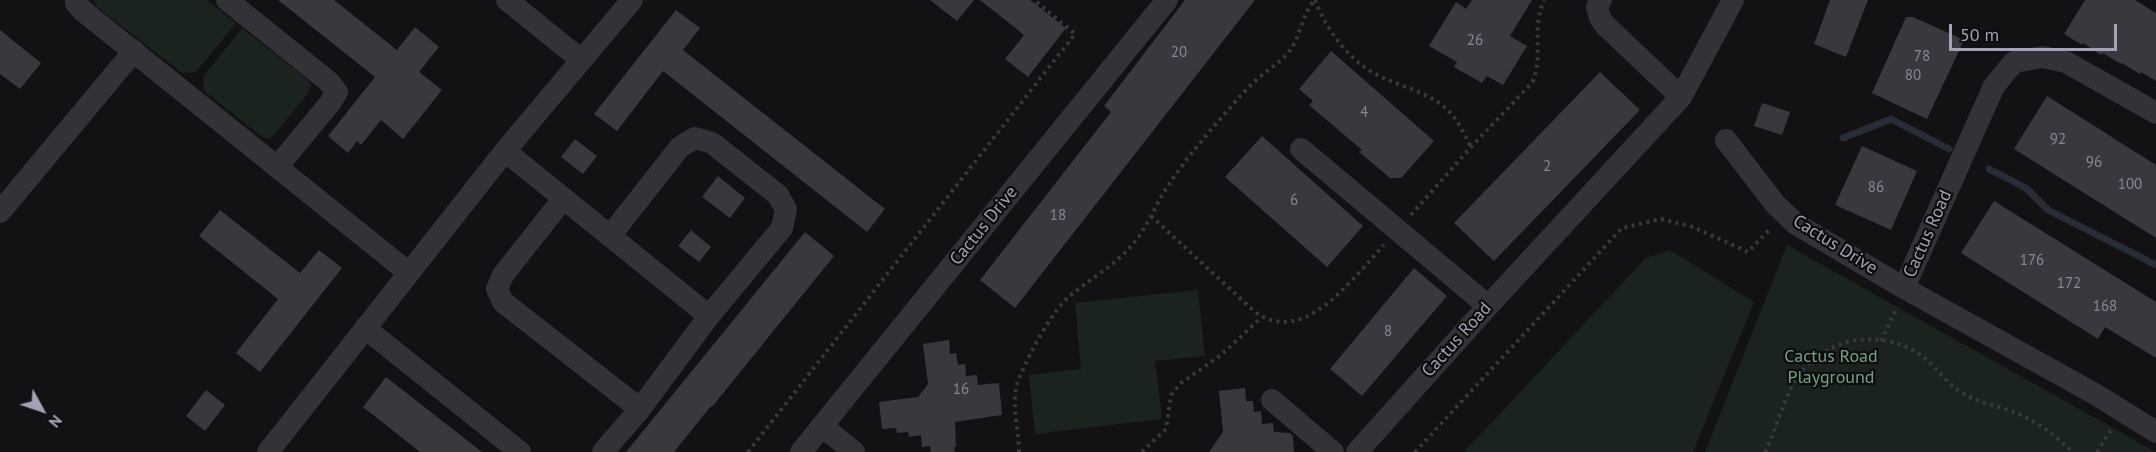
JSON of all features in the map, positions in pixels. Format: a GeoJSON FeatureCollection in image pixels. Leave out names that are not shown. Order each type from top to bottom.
{"type":"FeatureCollection","features":[{"type":"Feature","properties":{"kind":"street"},"geometry":{"type":"LineString","coordinates":[[77,0],[83,11],[409,273]]}},
{"type":"Feature","properties":{"kind":"street"},"geometry":{"type":"LineString","coordinates":[[227,0],[328,81],[337,92],[278,166]]}},
{"type":"Feature","properties":{"kind":"street"},"geometry":{"type":"LineString","coordinates":[[507,0],[580,59]]}},
{"type":"Feature","properties":{"kind":"street"},"geometry":{"type":"LineString","coordinates":[[268,452],[505,151],[580,59],[632,0]]}},
{"type":"Feature","properties":{"kind":"street","name":"Cactus Drive"},"geometry":{"type":"LineString","coordinates":[[801,452],[1167,0]]}},
{"type":"Feature","properties":{"kind":"street"},"geometry":{"type":"LineString","coordinates":[[1601,0],[1597,7],[1600,18],[1606,26],[1682,97],[1726,2]]}},
{"type":"Feature","properties":{"kind":"street"},"geometry":{"type":"LineString","coordinates":[[0,212],[134,51]]}},
{"type":"Feature","properties":{"kind":"street","name":"Cactus Road"},"geometry":{"type":"LineString","coordinates":[[2156,113],[2066,62],[2043,57],[2014,62],[1994,86],[1904,288],[2095,394],[2156,432]]}},
{"type":"Feature","properties":{"kind":"street","name":"Cactus Road"},"geometry":{"type":"LineString","coordinates":[[1357,452],[1488,306],[1682,97]]}},
{"type":"Feature","properties":{"kind":"street"},"geometry":{"type":"LineString","coordinates":[[603,452],[640,409],[709,316],[782,228],[786,209],[778,195],[712,143],[695,138],[680,147],[610,236]]}},
{"type":"Feature","properties":{"kind":"street","name":"Cactus Drive"},"geometry":{"type":"LineString","coordinates":[[1726,140],[1757,181],[1796,224],[1904,288]]}},
{"type":"Feature","properties":{"kind":"street"},"geometry":{"type":"LineString","coordinates":[[1301,149],[1488,306]]}},
{"type":"Feature","properties":{"kind":"street"},"geometry":{"type":"LineString","coordinates":[[505,151],[709,316]]}},
{"type":"Feature","properties":{"kind":"street"},"geometry":{"type":"LineString","coordinates":[[563,199],[503,275],[497,289],[503,302],[640,409]]}},
{"type":"Feature","properties":{"kind":"street"},"geometry":{"type":"LineString","coordinates":[[365,328],[520,452]]}},
{"type":"Feature","properties":{"kind":"street"},"geometry":{"type":"LineString","coordinates":[[1272,400],[1333,452]]}},
{"type":"Feature","properties":{"kind":"street"},"geometry":{"type":"LineString","coordinates":[[822,426],[854,452]]}},
{"type":"Feature","properties":{"kind":"path"},"geometry":{"type":"LineString","coordinates":[[1019,452],[1014,402],[1015,387],[1057,310],[1071,295],[1126,253],[1138,238],[1177,172],[1193,152],[1261,75],[1276,65],[1291,50],[1309,8],[1315,0],[1332,34],[1357,61],[1374,73],[1414,89],[1442,106],[1452,114],[1471,147]]}},
{"type":"Feature","properties":{"kind":"path"},"geometry":{"type":"LineString","coordinates":[[748,452],[1075,34],[1037,1]]}},
{"type":"Feature","properties":{"kind":"path"},"geometry":{"type":"LineString","coordinates":[[1415,452],[1622,228],[1661,219],[1693,228],[1748,252],[1785,214]]}},
{"type":"Feature","properties":{"kind":"path"},"geometry":{"type":"LineString","coordinates":[[1881,341],[1904,288]]}},
{"type":"Feature","properties":{"kind":"path"},"geometry":{"type":"LineString","coordinates":[[1142,452],[1166,429],[1171,395],[1181,383],[1221,355],[1262,317]]}},
{"type":"Feature","properties":{"kind":"path"},"geometry":{"type":"LineString","coordinates":[[1765,452],[1792,387],[1810,362],[1828,350],[1859,339],[1905,346],[1917,352],[1952,386],[1963,393],[2024,417],[2058,439],[2072,452]]}},
{"type":"Feature","properties":{"kind":"green space"},"geometry":{"type":"Polygon","coordinates":[[[94,0],[207,0],[236,23],[196,72],[182,73],[97,7],[94,0]]]}},
{"type":"Feature","properties":{"kind":"green space"},"geometry":{"type":"Polygon","coordinates":[[[242,28],[307,79],[311,85],[309,92],[274,135],[268,139],[204,91],[203,77],[242,28]]]}},
{"type":"Feature","properties":{"kind":"green space","name":"Cactus Road Playground"},"geometry":{"type":"Polygon","coordinates":[[[1787,245],[2156,452],[1705,452],[1787,245]]]}},
{"type":"Feature","properties":{"kind":"green space"},"geometry":{"type":"Polygon","coordinates":[[[1670,250],[1754,302],[1693,452],[1464,452],[1646,258],[1670,250]]]}},
{"type":"Feature","properties":{"kind":"green space"},"geometry":{"type":"Polygon","coordinates":[[[1198,290],[1205,356],[1155,361],[1162,419],[1035,434],[1029,375],[1081,369],[1075,303],[1198,290]]]}},
{"type":"Feature","properties":{"kind":"building"},"geometry":{"type":"Polygon","coordinates":[[[278,0],[334,0],[397,50],[415,27],[439,47],[419,72],[442,90],[403,139],[381,120],[361,145],[357,141],[348,153],[328,136],[375,77],[278,0]]]}},
{"type":"Feature","properties":{"kind":"building"},"geometry":{"type":"Polygon","coordinates":[[[930,0],[974,0],[957,21],[930,0]]]}},
{"type":"Feature","properties":{"kind":"building"},"geometry":{"type":"Polygon","coordinates":[[[980,0],[1030,0],[1066,28],[1028,77],[1005,59],[1024,35],[980,0]]]}},
{"type":"Feature","properties":{"kind":"building"},"geometry":{"type":"Polygon","coordinates":[[[1185,0],[1255,0],[1015,308],[980,280],[1111,112],[1104,106],[1185,0]]]}},
{"type":"Feature","properties":{"kind":"building"},"geometry":{"type":"Polygon","coordinates":[[[1472,0],[1532,0],[1510,36],[1527,46],[1503,85],[1487,76],[1482,83],[1454,67],[1457,62],[1429,46],[1456,2],[1466,9],[1472,0]]]}},
{"type":"Feature","properties":{"kind":"building"},"geometry":{"type":"Polygon","coordinates":[[[1830,0],[1868,0],[1846,57],[1814,44],[1830,0]]]}},
{"type":"Feature","properties":{"kind":"building"},"geometry":{"type":"Polygon","coordinates":[[[2085,0],[2135,0],[2156,13],[2156,81],[2103,53],[2101,55],[2064,34],[2085,0]]]}},
{"type":"Feature","properties":{"kind":"building"},"geometry":{"type":"Polygon","coordinates":[[[676,10],[700,28],[683,50],[885,209],[867,232],[663,71],[617,131],[594,114],[676,10]]]}},
{"type":"Feature","properties":{"kind":"building"},"geometry":{"type":"Polygon","coordinates":[[[1906,17],[1913,17],[1964,40],[1927,119],[1872,93],[1906,17]]]}},
{"type":"Feature","properties":{"kind":"building"},"geometry":{"type":"Polygon","coordinates":[[[0,30],[41,63],[20,89],[0,74],[0,30]]]}},
{"type":"Feature","properties":{"kind":"building"},"geometry":{"type":"Polygon","coordinates":[[[1331,51],[1434,141],[1401,178],[1390,178],[1359,152],[1362,150],[1309,105],[1313,101],[1299,89],[1331,51]]]}},
{"type":"Feature","properties":{"kind":"building"},"geometry":{"type":"Polygon","coordinates":[[[1600,72],[1640,110],[1494,261],[1454,223],[1600,72]]]}},
{"type":"Feature","properties":{"kind":"building"},"geometry":{"type":"Polygon","coordinates":[[[2047,96],[2156,165],[2156,238],[2014,149],[2047,96]]]}},
{"type":"Feature","properties":{"kind":"building"},"geometry":{"type":"Polygon","coordinates":[[[1762,103],[1790,112],[1782,135],[1754,126],[1762,103]]]}},
{"type":"Feature","properties":{"kind":"building"},"geometry":{"type":"Polygon","coordinates":[[[1262,136],[1363,226],[1327,267],[1225,177],[1262,136]]]}},
{"type":"Feature","properties":{"kind":"building"},"geometry":{"type":"Polygon","coordinates":[[[575,139],[597,156],[583,174],[561,157],[575,139]]]}},
{"type":"Feature","properties":{"kind":"building"},"geometry":{"type":"Polygon","coordinates":[[[1862,146],[1917,171],[1891,230],[1835,205],[1862,146]]]}},
{"type":"Feature","properties":{"kind":"building"},"geometry":{"type":"Polygon","coordinates":[[[718,176],[745,198],[730,218],[702,197],[718,176]]]}},
{"type":"Feature","properties":{"kind":"building"},"geometry":{"type":"Polygon","coordinates":[[[1994,201],[2156,302],[2156,358],[2105,327],[2098,339],[1961,253],[1994,201]]]}},
{"type":"Feature","properties":{"kind":"building"},"geometry":{"type":"Polygon","coordinates":[[[220,210],[300,273],[319,250],[342,268],[260,372],[236,353],[278,299],[199,236],[220,210]]]}},
{"type":"Feature","properties":{"kind":"building"},"geometry":{"type":"Polygon","coordinates":[[[691,230],[711,247],[699,262],[678,246],[691,230]]]}},
{"type":"Feature","properties":{"kind":"building"},"geometry":{"type":"Polygon","coordinates":[[[805,232],[834,256],[712,407],[674,452],[626,452],[805,232]]]}},
{"type":"Feature","properties":{"kind":"building"},"geometry":{"type":"Polygon","coordinates":[[[1414,268],[1447,296],[1362,396],[1330,369],[1414,268]]]}},
{"type":"Feature","properties":{"kind":"building"},"geometry":{"type":"Polygon","coordinates":[[[949,340],[950,354],[956,353],[958,365],[965,364],[966,376],[977,375],[978,385],[999,383],[1002,415],[955,422],[955,452],[931,452],[930,446],[922,447],[921,435],[909,437],[908,432],[897,433],[896,428],[882,429],[879,402],[918,397],[928,384],[923,344],[949,340]]]}},
{"type":"Feature","properties":{"kind":"building"},"geometry":{"type":"Polygon","coordinates":[[[386,377],[482,452],[420,452],[363,407],[386,377]]]}},
{"type":"Feature","properties":{"kind":"building"},"geometry":{"type":"Polygon","coordinates":[[[1245,388],[1246,401],[1253,401],[1254,412],[1261,411],[1262,424],[1273,423],[1274,432],[1290,433],[1293,436],[1294,452],[1209,452],[1223,432],[1219,391],[1245,388]]]}},
{"type":"Feature","properties":{"kind":"building"},"geometry":{"type":"Polygon","coordinates":[[[206,390],[225,405],[205,431],[186,416],[206,390]]]}},
{"type":"Feature","properties":{"kind":"waterway"},"geometry":{"type":"LineString","coordinates":[[1843,138],[1891,119],[1949,149]]}},
{"type":"Feature","properties":{"kind":"waterway"},"geometry":{"type":"LineString","coordinates":[[1989,169],[2026,188],[2048,210],[2156,265]]}}]}
